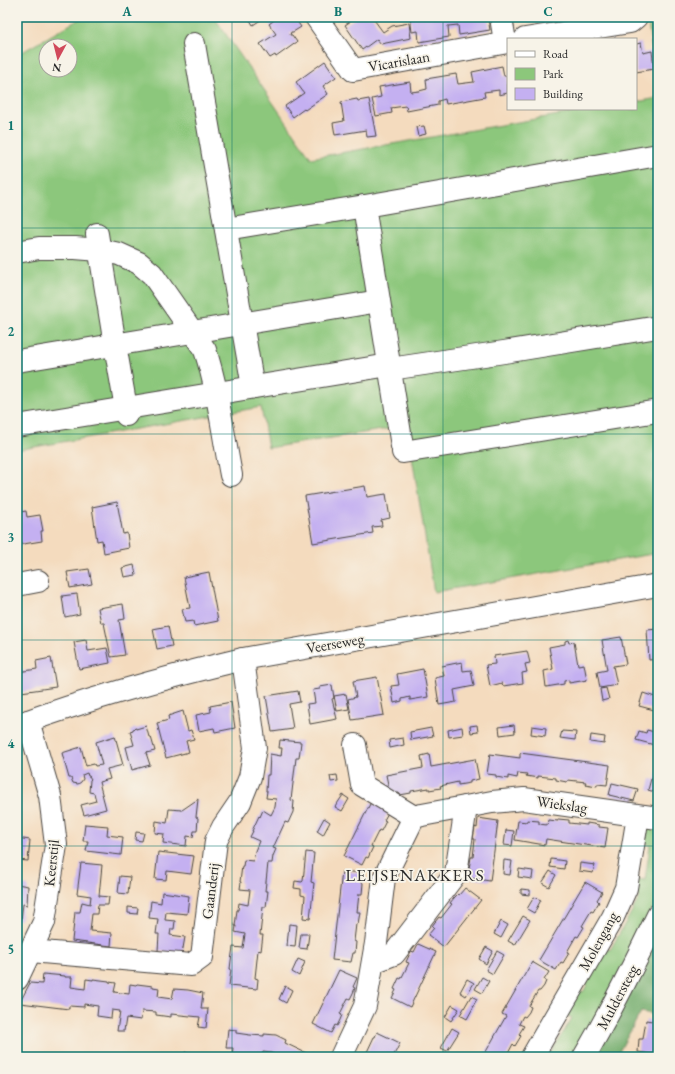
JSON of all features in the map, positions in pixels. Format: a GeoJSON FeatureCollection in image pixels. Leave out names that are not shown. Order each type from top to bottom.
{"type":"FeatureCollection","features":[{"type":"Feature","properties":{"kind":"street","name":"Vicarislaan"},"geometry":{"type":"LineString","coordinates":[[316,17],[353,70],[507,42]]}},
{"type":"Feature","properties":{"kind":"street"},"geometry":{"type":"LineString","coordinates":[[501,17],[512,38]]}},
{"type":"Feature","properties":{"kind":"street","name":"Vicarislaan"},"geometry":{"type":"LineString","coordinates":[[525,38],[582,24],[630,22],[636,17]]}},
{"type":"Feature","properties":{"kind":"street"},"geometry":{"type":"LineString","coordinates":[[194,44],[253,387]]}},
{"type":"Feature","properties":{"kind":"street"},"geometry":{"type":"LineString","coordinates":[[226,229],[658,154]]}},
{"type":"Feature","properties":{"kind":"street"},"geometry":{"type":"LineString","coordinates":[[364,206],[402,449],[658,411]]}},
{"type":"Feature","properties":{"kind":"street"},"geometry":{"type":"LineString","coordinates":[[98,242],[126,412]]}},
{"type":"Feature","properties":{"kind":"street"},"geometry":{"type":"LineString","coordinates":[[17,252],[46,248],[75,248],[98,242],[139,263],[152,274],[205,350],[209,361],[216,394],[231,475]]}},
{"type":"Feature","properties":{"kind":"street"},"geometry":{"type":"LineString","coordinates":[[17,361],[379,301]]}},
{"type":"Feature","properties":{"kind":"street"},"geometry":{"type":"LineString","coordinates":[[17,426],[126,412],[253,387],[512,351],[658,327]]}},
{"type":"Feature","properties":{"kind":"street","name":"Veerseweg"},"geometry":{"type":"LineString","coordinates":[[22,723],[150,682],[185,672],[243,659],[658,585]]}},
{"type":"Feature","properties":{"kind":"street","name":"Gaanderij"},"geometry":{"type":"LineString","coordinates":[[31,951],[191,965],[202,957],[216,841],[223,827],[240,802],[250,777],[255,748],[243,659]]}},
{"type":"Feature","properties":{"kind":"street","name":"Keerstijl"},"geometry":{"type":"LineString","coordinates":[[17,979],[44,922],[56,845],[50,796],[22,723]]}},
{"type":"Feature","properties":{"kind":"street"},"geometry":{"type":"LineString","coordinates":[[341,1057],[365,1006],[376,942],[384,878],[414,817],[362,785],[355,745]]}},
{"type":"Feature","properties":{"kind":"street","name":"Wiekslag"},"geometry":{"type":"LineString","coordinates":[[414,817],[492,802],[524,799],[648,817]]}},
{"type":"Feature","properties":{"kind":"street"},"geometry":{"type":"LineString","coordinates":[[372,962],[394,954],[456,873],[466,807]]}},
{"type":"Feature","properties":{"kind":"street","name":"Molengang"},"geometry":{"type":"LineString","coordinates":[[532,1057],[613,917],[626,888],[648,817]]}},
{"type":"Feature","properties":{"kind":"street","name":"Muldersteeg"},"geometry":{"type":"LineString","coordinates":[[584,1057],[598,1034],[639,956],[658,915]]}},
{"type":"Feature","properties":{"kind":"green space"},"geometry":{"type":"Polygon","coordinates":[[[83,17],[214,17],[311,158],[587,110],[637,110],[637,102],[658,98],[658,553],[434,592],[407,426],[268,448],[261,407],[17,450],[17,55],[38,43],[38,78],[78,78],[78,38],[47,38],[83,17]]]}},
{"type":"Feature","properties":{"kind":"green space"},"geometry":{"type":"Polygon","coordinates":[[[658,17],[658,87],[648,24],[658,17]]]}},
{"type":"Feature","properties":{"kind":"green space"},"geometry":{"type":"Polygon","coordinates":[[[650,823],[658,824],[658,898],[620,974],[575,1057],[548,1057],[572,1018],[562,1013],[576,989],[583,992],[587,985],[580,982],[601,945],[610,950],[640,897],[631,892],[633,878],[645,880],[650,845],[638,843],[640,831],[650,823]]]}},
{"type":"Feature","properties":{"kind":"green space"},"geometry":{"type":"Polygon","coordinates":[[[658,932],[658,1015],[641,1012],[616,1057],[593,1057],[658,932]]]}},
{"type":"Feature","properties":{"kind":"building"},"geometry":{"type":"Polygon","coordinates":[[[251,17],[265,17],[253,25],[250,20],[251,17]]]}},
{"type":"Feature","properties":{"kind":"building"},"geometry":{"type":"Polygon","coordinates":[[[278,17],[294,17],[301,27],[291,32],[290,35],[292,35],[297,42],[276,57],[275,55],[270,58],[260,44],[276,34],[269,24],[278,17]]]}},
{"type":"Feature","properties":{"kind":"building"},"geometry":{"type":"Polygon","coordinates":[[[357,17],[372,17],[383,32],[392,26],[409,23],[411,38],[381,44],[377,39],[362,50],[345,25],[357,17]]]}},
{"type":"Feature","properties":{"kind":"building"},"geometry":{"type":"Polygon","coordinates":[[[410,17],[492,17],[493,19],[488,19],[490,30],[459,35],[458,25],[448,26],[449,37],[419,42],[418,31],[412,32],[410,17]]]}},
{"type":"Feature","properties":{"kind":"building"},"geometry":{"type":"Polygon","coordinates":[[[641,43],[643,53],[652,51],[654,69],[637,72],[637,44],[641,43]]]}},
{"type":"Feature","properties":{"kind":"building"},"geometry":{"type":"Polygon","coordinates":[[[325,61],[336,77],[323,86],[328,94],[293,117],[285,106],[304,93],[296,82],[325,61]]]}},
{"type":"Feature","properties":{"kind":"building"},"geometry":{"type":"Polygon","coordinates":[[[502,66],[504,76],[507,76],[507,93],[499,95],[499,90],[484,92],[485,97],[446,104],[445,99],[438,101],[438,105],[407,111],[406,106],[391,108],[392,113],[376,116],[372,99],[381,97],[379,87],[410,82],[411,92],[419,91],[427,89],[426,79],[456,74],[458,84],[474,82],[472,72],[502,66]]]}},
{"type":"Feature","properties":{"kind":"building"},"geometry":{"type":"Polygon","coordinates":[[[357,99],[358,101],[369,99],[376,136],[367,137],[366,130],[335,135],[333,123],[344,121],[341,102],[357,99]]]}},
{"type":"Feature","properties":{"kind":"building"},"geometry":{"type":"Polygon","coordinates":[[[424,126],[426,134],[418,136],[416,127],[424,126]]]}},
{"type":"Feature","properties":{"kind":"building"},"geometry":{"type":"Polygon","coordinates":[[[365,486],[367,497],[386,494],[390,518],[381,520],[382,526],[372,527],[373,533],[313,543],[305,496],[365,486]]]}},
{"type":"Feature","properties":{"kind":"building"},"geometry":{"type":"Polygon","coordinates":[[[17,498],[20,512],[26,511],[27,517],[40,515],[43,531],[41,531],[42,541],[17,545],[17,498]]]}},
{"type":"Feature","properties":{"kind":"building"},"geometry":{"type":"Polygon","coordinates":[[[117,502],[123,534],[127,533],[129,548],[104,553],[102,540],[97,541],[92,507],[117,502]]]}},
{"type":"Feature","properties":{"kind":"building"},"geometry":{"type":"Polygon","coordinates":[[[134,565],[136,575],[124,577],[122,568],[134,565]]]}},
{"type":"Feature","properties":{"kind":"building"},"geometry":{"type":"Polygon","coordinates":[[[89,569],[92,584],[70,588],[67,572],[89,569]]]}},
{"type":"Feature","properties":{"kind":"building"},"geometry":{"type":"Polygon","coordinates":[[[209,572],[218,621],[194,626],[193,621],[185,622],[182,609],[190,608],[184,577],[209,572]]]}},
{"type":"Feature","properties":{"kind":"building"},"geometry":{"type":"Polygon","coordinates":[[[77,594],[80,614],[65,617],[62,596],[77,594]]]}},
{"type":"Feature","properties":{"kind":"building"},"geometry":{"type":"Polygon","coordinates":[[[123,604],[125,619],[119,620],[125,655],[111,657],[104,623],[101,623],[98,608],[123,604]]]}},
{"type":"Feature","properties":{"kind":"building"},"geometry":{"type":"Polygon","coordinates":[[[168,626],[172,646],[157,649],[153,629],[168,626]]]}},
{"type":"Feature","properties":{"kind":"building"},"geometry":{"type":"Polygon","coordinates":[[[658,629],[658,659],[649,660],[647,630],[658,629]]]}},
{"type":"Feature","properties":{"kind":"building"},"geometry":{"type":"Polygon","coordinates":[[[621,637],[626,664],[613,666],[617,685],[600,688],[597,672],[607,670],[602,640],[621,637]]]}},
{"type":"Feature","properties":{"kind":"building"},"geometry":{"type":"Polygon","coordinates":[[[86,640],[88,651],[107,648],[110,663],[79,669],[74,642],[86,640]]]}},
{"type":"Feature","properties":{"kind":"building"},"geometry":{"type":"Polygon","coordinates":[[[568,640],[569,643],[574,642],[578,665],[584,664],[587,680],[569,683],[569,680],[564,681],[564,684],[546,687],[544,671],[553,669],[549,647],[565,644],[565,641],[568,640]]]}},
{"type":"Feature","properties":{"kind":"building"},"geometry":{"type":"Polygon","coordinates":[[[527,651],[530,663],[525,664],[527,672],[522,673],[523,683],[503,686],[502,683],[490,686],[486,665],[495,664],[494,656],[527,651]]]}},
{"type":"Feature","properties":{"kind":"building"},"geometry":{"type":"Polygon","coordinates":[[[51,658],[56,687],[21,692],[17,694],[18,672],[37,669],[36,661],[51,658]]]}},
{"type":"Feature","properties":{"kind":"building"},"geometry":{"type":"Polygon","coordinates":[[[462,662],[463,671],[471,670],[474,686],[454,690],[456,702],[439,705],[435,678],[444,676],[442,666],[462,662]]]}},
{"type":"Feature","properties":{"kind":"building"},"geometry":{"type":"Polygon","coordinates":[[[423,669],[428,697],[410,700],[410,697],[394,703],[391,686],[399,685],[397,674],[423,669]]]}},
{"type":"Feature","properties":{"kind":"building"},"geometry":{"type":"Polygon","coordinates":[[[377,677],[384,715],[352,720],[348,699],[356,697],[353,681],[377,677]]]}},
{"type":"Feature","properties":{"kind":"building"},"geometry":{"type":"Polygon","coordinates":[[[332,685],[334,698],[332,699],[337,719],[310,724],[307,704],[315,703],[313,690],[332,685]]]}},
{"type":"Feature","properties":{"kind":"building"},"geometry":{"type":"Polygon","coordinates":[[[606,688],[609,699],[602,701],[600,689],[606,688]]]}},
{"type":"Feature","properties":{"kind":"building"},"geometry":{"type":"Polygon","coordinates":[[[298,691],[300,702],[289,704],[293,729],[272,732],[266,696],[298,691]]]}},
{"type":"Feature","properties":{"kind":"building"},"geometry":{"type":"Polygon","coordinates":[[[643,693],[658,698],[658,711],[639,706],[643,693]]]}},
{"type":"Feature","properties":{"kind":"building"},"geometry":{"type":"Polygon","coordinates":[[[346,694],[349,709],[337,711],[334,696],[346,694]]]}},
{"type":"Feature","properties":{"kind":"building"},"geometry":{"type":"Polygon","coordinates":[[[231,702],[235,728],[215,732],[214,728],[199,731],[196,715],[211,712],[210,706],[231,702]]]}},
{"type":"Feature","properties":{"kind":"building"},"geometry":{"type":"Polygon","coordinates":[[[183,711],[188,731],[191,730],[194,739],[186,741],[189,752],[166,758],[157,723],[169,720],[168,716],[183,711]]]}},
{"type":"Feature","properties":{"kind":"building"},"geometry":{"type":"Polygon","coordinates":[[[477,725],[478,732],[471,733],[470,726],[477,725]]]}},
{"type":"Feature","properties":{"kind":"building"},"geometry":{"type":"Polygon","coordinates":[[[514,725],[515,733],[500,735],[499,727],[514,725]]]}},
{"type":"Feature","properties":{"kind":"building"},"geometry":{"type":"Polygon","coordinates":[[[146,726],[155,751],[146,753],[150,765],[132,770],[126,747],[134,745],[130,731],[146,726]]]}},
{"type":"Feature","properties":{"kind":"building"},"geometry":{"type":"Polygon","coordinates":[[[532,726],[546,728],[545,736],[531,734],[532,726]]]}},
{"type":"Feature","properties":{"kind":"building"},"geometry":{"type":"Polygon","coordinates":[[[462,727],[463,735],[449,737],[448,730],[462,727]]]}},
{"type":"Feature","properties":{"kind":"building"},"geometry":{"type":"Polygon","coordinates":[[[431,728],[433,736],[411,740],[410,732],[431,728]]]}},
{"type":"Feature","properties":{"kind":"building"},"geometry":{"type":"Polygon","coordinates":[[[647,730],[658,733],[658,746],[636,740],[639,731],[646,733],[647,730]]]}},
{"type":"Feature","properties":{"kind":"building"},"geometry":{"type":"Polygon","coordinates":[[[562,731],[576,732],[575,740],[560,738],[562,731]]]}},
{"type":"Feature","properties":{"kind":"building"},"geometry":{"type":"Polygon","coordinates":[[[591,735],[605,737],[604,744],[590,742],[591,735]]]}},
{"type":"Feature","properties":{"kind":"building"},"geometry":{"type":"Polygon","coordinates":[[[115,736],[123,765],[107,769],[110,779],[99,782],[106,809],[84,815],[81,805],[96,801],[94,793],[89,792],[91,779],[87,773],[82,775],[83,779],[81,782],[78,784],[73,783],[71,778],[69,778],[62,753],[81,747],[86,766],[94,764],[95,766],[102,765],[96,742],[115,736]]]}},
{"type":"Feature","properties":{"kind":"building"},"geometry":{"type":"Polygon","coordinates":[[[403,738],[404,745],[390,748],[389,740],[403,738]]]}},
{"type":"Feature","properties":{"kind":"building"},"geometry":{"type":"Polygon","coordinates":[[[280,740],[301,742],[299,758],[296,758],[291,800],[294,801],[293,812],[288,823],[285,822],[273,848],[276,849],[272,863],[268,863],[265,891],[268,891],[266,907],[263,907],[260,935],[263,935],[261,951],[258,950],[255,978],[258,979],[257,989],[229,986],[233,947],[243,948],[245,934],[235,932],[237,910],[239,903],[248,905],[250,890],[240,889],[242,866],[244,860],[253,861],[259,841],[250,837],[259,816],[260,817],[263,810],[271,815],[275,807],[276,799],[266,798],[267,775],[269,775],[270,754],[281,756],[282,748],[279,748],[280,740]]]}},
{"type":"Feature","properties":{"kind":"building"},"geometry":{"type":"Polygon","coordinates":[[[520,753],[610,765],[607,785],[597,784],[597,786],[585,784],[586,782],[568,780],[567,782],[556,780],[556,778],[538,776],[538,778],[526,776],[527,774],[518,773],[517,778],[508,776],[508,779],[487,774],[490,754],[520,758],[520,753]]]}},
{"type":"Feature","properties":{"kind":"building"},"geometry":{"type":"Polygon","coordinates":[[[429,754],[431,767],[475,759],[479,779],[470,781],[470,783],[458,785],[458,782],[440,786],[441,788],[411,791],[411,793],[400,795],[399,793],[390,794],[386,775],[423,768],[421,756],[429,754]]]}},
{"type":"Feature","properties":{"kind":"building"},"geometry":{"type":"Polygon","coordinates":[[[658,769],[658,793],[648,790],[651,779],[655,780],[658,769]]]}},
{"type":"Feature","properties":{"kind":"building"},"geometry":{"type":"Polygon","coordinates":[[[337,775],[338,781],[331,782],[330,776],[337,775]]]}},
{"type":"Feature","properties":{"kind":"building"},"geometry":{"type":"Polygon","coordinates":[[[612,783],[638,789],[634,801],[609,795],[612,783]]]}},
{"type":"Feature","properties":{"kind":"building"},"geometry":{"type":"Polygon","coordinates":[[[343,795],[349,799],[342,811],[335,807],[343,795]]]}},
{"type":"Feature","properties":{"kind":"building"},"geometry":{"type":"Polygon","coordinates":[[[198,799],[196,817],[198,818],[197,831],[194,831],[193,837],[187,836],[186,846],[163,843],[164,834],[155,833],[156,821],[167,823],[169,809],[182,810],[198,799]]]}},
{"type":"Feature","properties":{"kind":"building"},"geometry":{"type":"Polygon","coordinates":[[[371,802],[389,811],[384,820],[386,821],[381,831],[379,830],[371,846],[373,847],[368,858],[366,857],[362,865],[344,856],[371,802]]]}},
{"type":"Feature","properties":{"kind":"building"},"geometry":{"type":"Polygon","coordinates":[[[324,818],[330,822],[323,835],[317,831],[324,818]]]}},
{"type":"Feature","properties":{"kind":"building"},"geometry":{"type":"Polygon","coordinates":[[[478,818],[498,821],[490,881],[470,878],[471,869],[469,868],[471,857],[473,857],[475,839],[473,839],[475,827],[477,828],[478,818]]]}},
{"type":"Feature","properties":{"kind":"building"},"geometry":{"type":"Polygon","coordinates":[[[558,819],[569,820],[569,823],[587,825],[587,823],[608,828],[605,848],[546,839],[545,845],[515,840],[518,821],[539,821],[539,824],[547,825],[548,820],[558,821],[558,819]]]}},
{"type":"Feature","properties":{"kind":"building"},"geometry":{"type":"Polygon","coordinates":[[[85,824],[108,826],[107,835],[123,837],[121,855],[86,851],[88,841],[83,841],[85,824]]]}},
{"type":"Feature","properties":{"kind":"building"},"geometry":{"type":"Polygon","coordinates":[[[506,830],[514,831],[512,846],[504,845],[506,830]]]}},
{"type":"Feature","properties":{"kind":"building"},"geometry":{"type":"Polygon","coordinates":[[[136,832],[144,833],[142,841],[135,840],[136,832]]]}},
{"type":"Feature","properties":{"kind":"building"},"geometry":{"type":"Polygon","coordinates":[[[17,838],[30,840],[28,861],[17,860],[17,838]]]}},
{"type":"Feature","properties":{"kind":"building"},"geometry":{"type":"Polygon","coordinates":[[[158,852],[194,856],[191,874],[167,871],[166,880],[155,879],[158,852]]]}},
{"type":"Feature","properties":{"kind":"building"},"geometry":{"type":"Polygon","coordinates":[[[306,852],[314,853],[311,882],[314,883],[310,919],[303,918],[305,896],[301,895],[301,889],[294,888],[295,881],[303,881],[306,852]]]}},
{"type":"Feature","properties":{"kind":"building"},"geometry":{"type":"Polygon","coordinates":[[[551,859],[565,861],[564,869],[550,867],[551,859]]]}},
{"type":"Feature","properties":{"kind":"building"},"geometry":{"type":"Polygon","coordinates":[[[504,860],[512,861],[510,875],[503,874],[504,860]]]}},
{"type":"Feature","properties":{"kind":"building"},"geometry":{"type":"Polygon","coordinates":[[[81,863],[102,865],[99,896],[109,897],[108,905],[98,905],[97,914],[92,914],[90,931],[112,933],[111,946],[72,941],[75,912],[80,912],[82,902],[90,904],[91,896],[77,894],[81,863]]]}},
{"type":"Feature","properties":{"kind":"building"},"geometry":{"type":"Polygon","coordinates":[[[580,863],[595,865],[593,873],[579,871],[580,863]]]}},
{"type":"Feature","properties":{"kind":"building"},"geometry":{"type":"Polygon","coordinates":[[[519,869],[533,871],[532,879],[518,877],[519,869]]]}},
{"type":"Feature","properties":{"kind":"building"},"geometry":{"type":"Polygon","coordinates":[[[342,871],[362,873],[360,882],[363,883],[362,894],[359,894],[357,912],[360,912],[358,924],[356,924],[354,941],[356,942],[355,953],[353,953],[351,962],[332,960],[342,871]]]}},
{"type":"Feature","properties":{"kind":"building"},"geometry":{"type":"Polygon","coordinates":[[[550,871],[556,875],[549,887],[542,883],[550,871]]]}},
{"type":"Feature","properties":{"kind":"building"},"geometry":{"type":"Polygon","coordinates":[[[120,876],[130,877],[128,894],[118,893],[120,876]]]}},
{"type":"Feature","properties":{"kind":"building"},"geometry":{"type":"Polygon","coordinates":[[[585,882],[602,892],[597,900],[599,902],[593,912],[591,911],[582,926],[584,927],[578,937],[576,936],[563,963],[561,962],[556,970],[539,960],[585,882]]]}},
{"type":"Feature","properties":{"kind":"building"},"geometry":{"type":"Polygon","coordinates":[[[17,884],[28,886],[27,905],[23,904],[21,920],[17,920],[17,884]]]}},
{"type":"Feature","properties":{"kind":"building"},"geometry":{"type":"Polygon","coordinates":[[[465,888],[481,900],[444,947],[428,935],[434,928],[432,926],[435,922],[439,917],[441,918],[452,904],[450,903],[454,898],[465,888]]]}},
{"type":"Feature","properties":{"kind":"building"},"geometry":{"type":"Polygon","coordinates":[[[521,889],[530,890],[530,895],[521,894],[521,889]]]}},
{"type":"Feature","properties":{"kind":"building"},"geometry":{"type":"Polygon","coordinates":[[[162,892],[189,896],[187,914],[166,912],[165,920],[175,921],[174,929],[171,929],[170,935],[185,937],[182,954],[158,951],[159,934],[156,934],[158,919],[149,918],[151,901],[161,903],[162,892]]]}},
{"type":"Feature","properties":{"kind":"building"},"geometry":{"type":"Polygon","coordinates":[[[534,897],[541,900],[534,913],[527,909],[534,897]]]}},
{"type":"Feature","properties":{"kind":"building"},"geometry":{"type":"Polygon","coordinates":[[[128,907],[138,908],[137,914],[128,913],[128,907]]]}},
{"type":"Feature","properties":{"kind":"building"},"geometry":{"type":"Polygon","coordinates":[[[523,916],[530,920],[515,945],[508,941],[523,916]]]}},
{"type":"Feature","properties":{"kind":"building"},"geometry":{"type":"Polygon","coordinates":[[[501,921],[508,925],[501,938],[494,934],[501,921]]]}},
{"type":"Feature","properties":{"kind":"building"},"geometry":{"type":"Polygon","coordinates":[[[289,924],[297,925],[295,947],[287,946],[289,924]]]}},
{"type":"Feature","properties":{"kind":"building"},"geometry":{"type":"Polygon","coordinates":[[[301,934],[309,934],[307,949],[299,948],[301,934]]]}},
{"type":"Feature","properties":{"kind":"building"},"geometry":{"type":"Polygon","coordinates":[[[418,944],[436,952],[410,1007],[392,998],[399,978],[401,979],[409,963],[406,962],[411,951],[414,952],[418,944]]]}},
{"type":"Feature","properties":{"kind":"building"},"geometry":{"type":"Polygon","coordinates":[[[486,947],[493,951],[486,964],[479,959],[486,947]]]}},
{"type":"Feature","properties":{"kind":"building"},"geometry":{"type":"Polygon","coordinates":[[[497,951],[504,955],[493,974],[486,970],[497,951]]]}},
{"type":"Feature","properties":{"kind":"building"},"geometry":{"type":"Polygon","coordinates":[[[298,959],[305,962],[299,976],[292,972],[298,959]]]}},
{"type":"Feature","properties":{"kind":"building"},"geometry":{"type":"Polygon","coordinates":[[[532,962],[549,972],[544,980],[546,981],[544,986],[540,991],[538,991],[529,1006],[531,1007],[529,1012],[525,1017],[523,1016],[519,1024],[524,1026],[519,1034],[521,1036],[515,1046],[513,1044],[506,1057],[483,1057],[506,1016],[502,1014],[532,962]]]}},
{"type":"Feature","properties":{"kind":"building"},"geometry":{"type":"Polygon","coordinates":[[[339,970],[357,978],[353,987],[355,988],[353,993],[350,999],[348,998],[340,1014],[342,1015],[340,1020],[337,1026],[335,1025],[331,1033],[313,1024],[339,970]]]}},
{"type":"Feature","properties":{"kind":"building"},"geometry":{"type":"Polygon","coordinates":[[[43,974],[72,977],[71,987],[85,989],[86,979],[93,979],[116,983],[114,992],[129,994],[130,984],[159,988],[158,997],[172,999],[174,989],[203,993],[201,1009],[208,1009],[206,1028],[198,1027],[200,1017],[171,1014],[171,1017],[156,1015],[156,1012],[142,1011],[141,1020],[126,1018],[124,1031],[117,1031],[120,1011],[112,1010],[111,1018],[97,1016],[98,1006],[84,1004],[84,1007],[69,1006],[69,1009],[20,1003],[30,983],[42,984],[43,974]]]}},
{"type":"Feature","properties":{"kind":"building"},"geometry":{"type":"Polygon","coordinates":[[[482,977],[489,981],[482,993],[475,989],[482,977]]]}},
{"type":"Feature","properties":{"kind":"building"},"geometry":{"type":"Polygon","coordinates":[[[467,979],[474,983],[466,996],[460,992],[467,979]]]}},
{"type":"Feature","properties":{"kind":"building"},"geometry":{"type":"Polygon","coordinates":[[[285,986],[292,990],[286,1003],[279,999],[285,986]]]}},
{"type":"Feature","properties":{"kind":"building"},"geometry":{"type":"Polygon","coordinates":[[[471,996],[477,999],[467,1019],[460,1015],[471,996]]]}},
{"type":"Feature","properties":{"kind":"building"},"geometry":{"type":"Polygon","coordinates":[[[452,1005],[459,1009],[451,1021],[445,1017],[452,1005]]]}},
{"type":"Feature","properties":{"kind":"building"},"geometry":{"type":"Polygon","coordinates":[[[646,1020],[658,1022],[658,1055],[638,1052],[639,1039],[643,1039],[646,1020]]]}},
{"type":"Feature","properties":{"kind":"building"},"geometry":{"type":"Polygon","coordinates":[[[452,1028],[459,1032],[447,1051],[441,1048],[452,1028]]]}},
{"type":"Feature","properties":{"kind":"building"},"geometry":{"type":"Polygon","coordinates":[[[228,1029],[236,1030],[236,1033],[250,1035],[276,1035],[286,1040],[285,1043],[310,1055],[312,1052],[319,1056],[277,1057],[278,1056],[271,1053],[263,1052],[262,1057],[232,1057],[233,1048],[226,1048],[228,1029]]]}},
{"type":"Feature","properties":{"kind":"building"},"geometry":{"type":"Polygon","coordinates":[[[377,1032],[400,1043],[393,1057],[365,1057],[377,1032]]]}},
{"type":"Feature","properties":{"kind":"building"},"geometry":{"type":"Polygon","coordinates":[[[185,1052],[194,1057],[182,1057],[185,1052]]]}},
{"type":"Feature","properties":{"kind":"building"},"geometry":{"type":"Polygon","coordinates":[[[196,1053],[207,1055],[206,1057],[194,1057],[196,1053]]]}},
{"type":"Feature","properties":{"kind":"district","name":"LEIJSENAKKERS"},"geometry":{"type":"Point","coordinates":[415,875]}}]}
